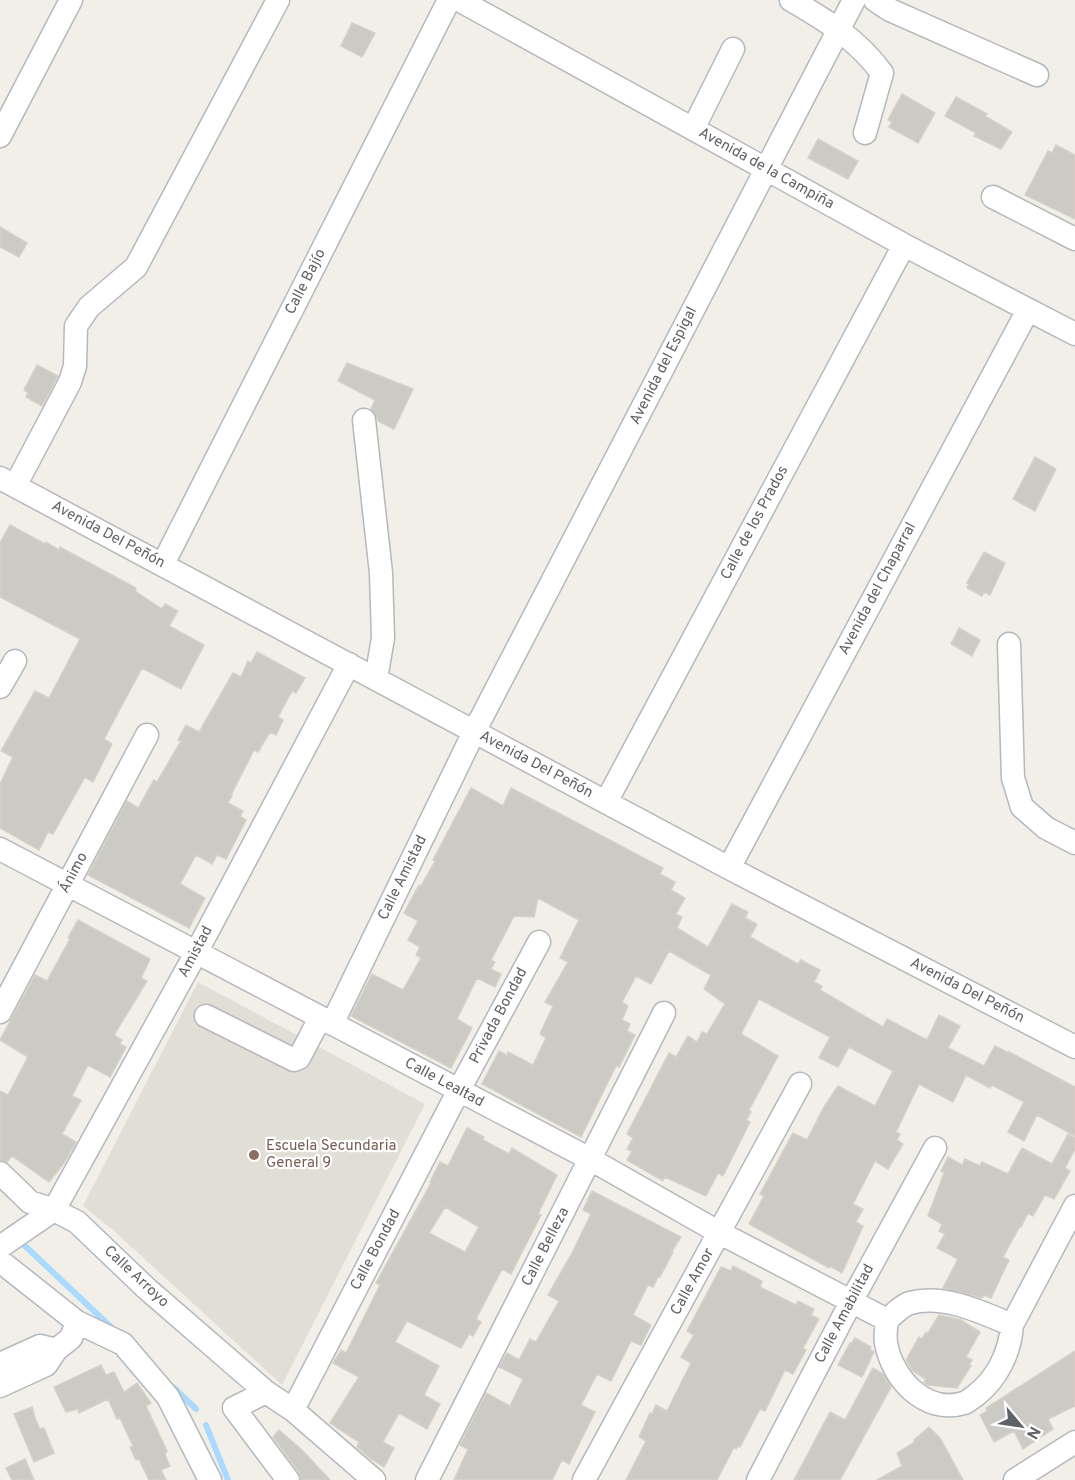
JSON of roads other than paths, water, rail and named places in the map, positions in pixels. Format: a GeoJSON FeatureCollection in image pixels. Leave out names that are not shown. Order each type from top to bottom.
{"type":"FeatureCollection","features":[{"type":"Feature","properties":{"kind":"street"},"geometry":{"type":"LineString","coordinates":[[0,136],[71,0]]}},
{"type":"Feature","properties":{"kind":"street"},"geometry":{"type":"LineString","coordinates":[[7,482],[70,382],[75,366],[76,326],[89,307],[136,267],[278,0]]}},
{"type":"Feature","properties":{"kind":"street","name":"Calle Bajío"},"geometry":{"type":"LineString","coordinates":[[163,564],[449,0]]}},
{"type":"Feature","properties":{"kind":"street","name":"Avenida de la Campiña"},"geometry":{"type":"LineString","coordinates":[[459,0],[904,244],[1028,310],[1073,328]]}},
{"type":"Feature","properties":{"kind":"street","name":"Avenida del Espigal"},"geometry":{"type":"LineString","coordinates":[[474,732],[854,0]]}},
{"type":"Feature","properties":{"kind":"street"},"geometry":{"type":"LineString","coordinates":[[875,0],[890,10],[1037,75]]}},
{"type":"Feature","properties":{"kind":"street"},"geometry":{"type":"LineString","coordinates":[[795,1],[838,28],[867,52],[882,73],[865,133]]}},
{"type":"Feature","properties":{"kind":"street"},"geometry":{"type":"LineString","coordinates":[[693,129],[734,49]]}},
{"type":"Feature","properties":{"kind":"street"},"geometry":{"type":"LineString","coordinates":[[993,197],[1075,239]]}},
{"type":"Feature","properties":{"kind":"street","name":"Calle de los Prados"},"geometry":{"type":"LineString","coordinates":[[606,802],[904,244]]}},
{"type":"Feature","properties":{"kind":"street","name":"Avenida del Chaparral"},"geometry":{"type":"LineString","coordinates":[[729,868],[1028,310]]}},
{"type":"Feature","properties":{"kind":"street"},"geometry":{"type":"LineString","coordinates":[[364,420],[381,573],[383,638],[376,679]]}},
{"type":"Feature","properties":{"kind":"street","name":"Avenida Del Peñón"},"geometry":{"type":"LineString","coordinates":[[7,482],[729,868],[1075,1047]]}},
{"type":"Feature","properties":{"kind":"street"},"geometry":{"type":"LineString","coordinates":[[1009,644],[1013,778],[1022,807],[1046,828],[1075,843]]}},
{"type":"Feature","properties":{"kind":"street"},"geometry":{"type":"LineString","coordinates":[[0,687],[15,661]]}},
{"type":"Feature","properties":{"kind":"street","name":"Amistad"},"geometry":{"type":"LineString","coordinates":[[2,1249],[27,1227],[54,1210],[196,953],[349,664]]}},
{"type":"Feature","properties":{"kind":"street","name":"Calle Amistad"},"geometry":{"type":"LineString","coordinates":[[206,1016],[294,1060],[299,1058],[326,1021],[474,732]]}},
{"type":"Feature","properties":{"kind":"street","name":"Ánimo"},"geometry":{"type":"LineString","coordinates":[[0,1012],[147,735]]}},
{"type":"Feature","properties":{"kind":"street","name":"Calle Lealtad"},"geometry":{"type":"LineString","coordinates":[[0,849],[590,1159],[720,1233],[887,1320]]}},
{"type":"Feature","properties":{"kind":"street","name":"Privada Bondad"},"geometry":{"type":"LineString","coordinates":[[459,1090],[539,942]]}},
{"type":"Feature","properties":{"kind":"street","name":"Calle Belleza"},"geometry":{"type":"LineString","coordinates":[[427,1480],[664,1013]]}},
{"type":"Feature","properties":{"kind":"street","name":"Calle Amor"},"geometry":{"type":"LineString","coordinates":[[584,1480],[800,1084]]}},
{"type":"Feature","properties":{"kind":"street","name":"Calle Bondad"},"geometry":{"type":"LineString","coordinates":[[293,1410],[459,1090]]}},
{"type":"Feature","properties":{"kind":"street","name":"Calle Amabilitad"},"geometry":{"type":"LineString","coordinates":[[758,1480],[935,1148]]}},
{"type":"Feature","properties":{"kind":"street","name":"Calle Arroyo"},"geometry":{"type":"LineString","coordinates":[[0,1173],[30,1202],[54,1210],[77,1222],[146,1288],[266,1392],[293,1410],[374,1480]]}},
{"type":"Feature","properties":{"kind":"street"},"geometry":{"type":"LineString","coordinates":[[1012,1325],[958,1305],[934,1301],[908,1303],[887,1320],[886,1342],[900,1377],[912,1390],[927,1401],[947,1405],[965,1403],[982,1390],[1006,1356],[1011,1341],[1012,1325],[1075,1206]]}},
{"type":"Feature","properties":{"kind":"street"},"geometry":{"type":"LineString","coordinates":[[2,1249],[77,1322],[123,1344],[168,1397],[210,1480]]}},
{"type":"Feature","properties":{"kind":"street"},"geometry":{"type":"LineString","coordinates":[[0,1386],[46,1365],[56,1350],[71,1338],[77,1322]]}},
{"type":"Feature","properties":{"kind":"street"},"geometry":{"type":"LineString","coordinates":[[0,1364],[40,1346],[56,1350]]}},
{"type":"Feature","properties":{"kind":"street"},"geometry":{"type":"LineString","coordinates":[[266,1392],[234,1408],[288,1480]]}},
{"type":"Feature","properties":{"kind":"street"},"geometry":{"type":"LineString","coordinates":[[1015,1480],[1075,1442]]}},
{"type":"Feature","properties":{"kind":"waterway"},"geometry":{"type":"LineString","coordinates":[[23,1244],[112,1328]]}},
{"type":"Feature","properties":{"kind":"waterway"},"geometry":{"type":"LineString","coordinates":[[173,1387],[196,1409]]}},
{"type":"Feature","properties":{"kind":"waterway"},"geometry":{"type":"LineString","coordinates":[[206,1425],[228,1480]]}},
{"type":"Feature","properties":{"kind":"place","name":"Escuela Secundaria General 9"},"geometry":{"type":"Point","coordinates":[254,1155]}}]}
